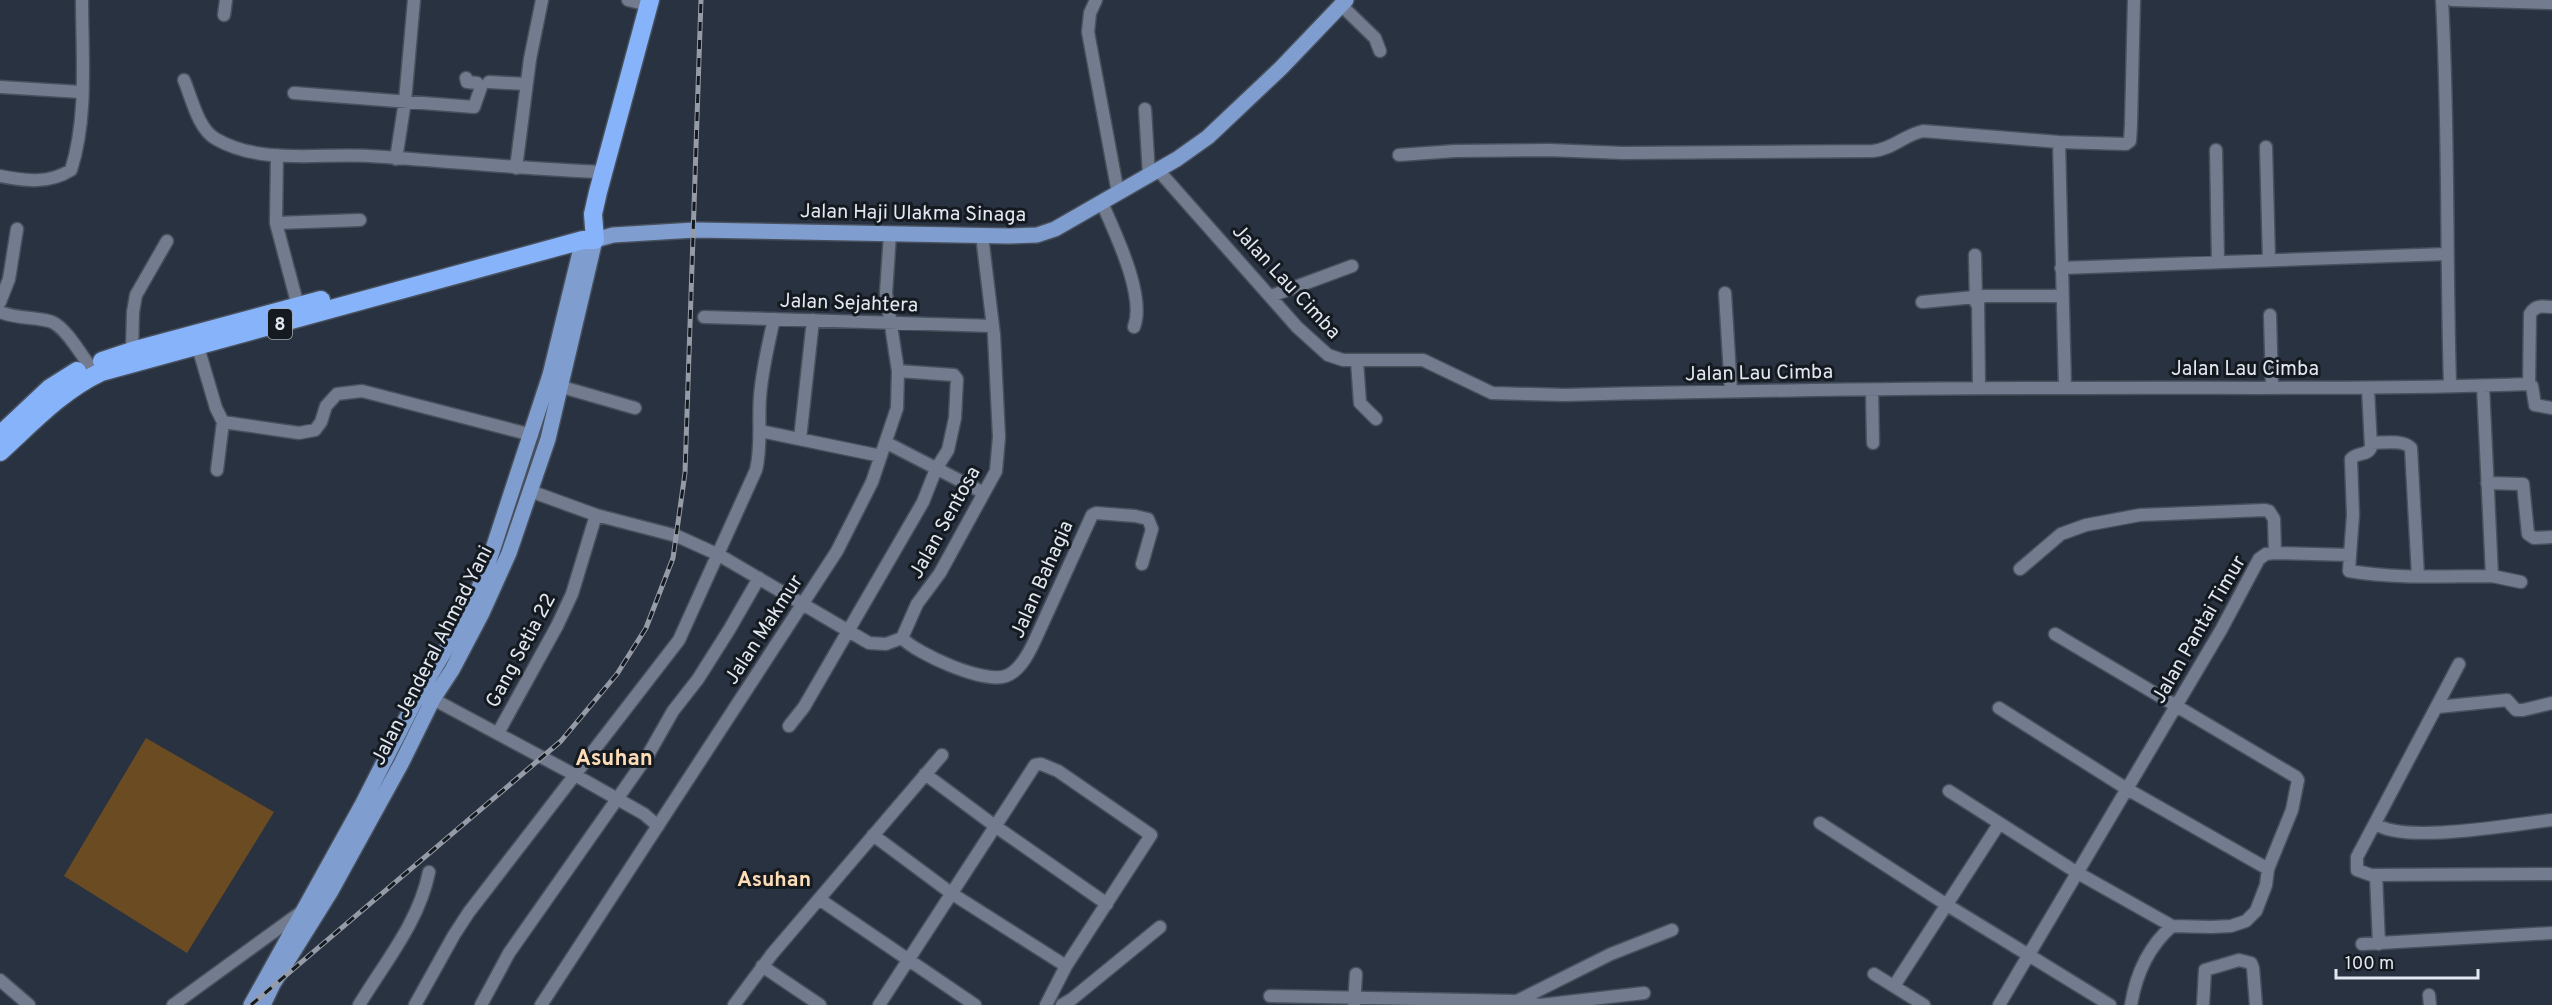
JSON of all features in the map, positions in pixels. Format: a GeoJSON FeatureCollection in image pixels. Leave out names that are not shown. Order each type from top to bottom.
{"type":"FeatureCollection","features":[{"type":"Feature","properties":{"kind":"highway"},"geometry":{"type":"LineString","coordinates":[[594,231],[602,172],[649,2]]}},
{"type":"Feature","properties":{"kind":"highway","name":"8"},"geometry":{"type":"LineString","coordinates":[[0,435],[50,388],[89,365],[298,306],[594,231]]}},
{"type":"Feature","properties":{"kind":"highway","name":"8"},"geometry":{"type":"LineString","coordinates":[[0,452],[59,398],[80,382],[101,372],[198,347],[594,231]]}},
{"type":"Feature","properties":{"kind":"main road","name":"Jalan Haji Ulakma Sinaga"},"geometry":{"type":"LineString","coordinates":[[594,231],[695,230],[982,236],[1037,234],[1054,229],[1154,172],[1208,136],[1281,68],[1343,3]]}},
{"type":"Feature","properties":{"kind":"main road","name":"Jalan Jenderal Ahmad Yani"},"geometry":{"type":"LineString","coordinates":[[251,1005],[363,805],[414,704],[492,573],[509,553],[548,439],[562,387],[594,231]]}},
{"type":"Feature","properties":{"kind":"main road","name":"Jalan Jenderal Ahmad Yani"},"geometry":{"type":"LineString","coordinates":[[263,1005],[273,984],[348,861],[434,699],[452,670],[492,573],[594,231]]}},
{"type":"Feature","properties":{"kind":"main road"},"geometry":{"type":"LineString","coordinates":[[438,663],[452,670]]}},
{"type":"Feature","properties":{"kind":"street"},"geometry":{"type":"LineString","coordinates":[[0,176],[25,181],[53,179],[71,171],[78,151],[81,123],[82,0]]}},
{"type":"Feature","properties":{"kind":"street"},"geometry":{"type":"LineString","coordinates":[[224,15],[226,0]]}},
{"type":"Feature","properties":{"kind":"street"},"geometry":{"type":"LineString","coordinates":[[396,159],[405,101],[414,0]]}},
{"type":"Feature","properties":{"kind":"street"},"geometry":{"type":"LineString","coordinates":[[516,168],[526,84],[542,0]]}},
{"type":"Feature","properties":{"kind":"street"},"geometry":{"type":"LineString","coordinates":[[627,0],[649,2]]}},
{"type":"Feature","properties":{"kind":"street"},"geometry":{"type":"LineString","coordinates":[[1096,0],[1090,13],[1089,43],[1118,193]]}},
{"type":"Feature","properties":{"kind":"street"},"geometry":{"type":"LineString","coordinates":[[1399,155],[1455,151],[1549,150],[1623,153],[1873,151],[1890,148],[1916,132],[1938,131],[2059,142],[2115,145],[2129,143],[2134,0]]}},
{"type":"Feature","properties":{"kind":"street"},"geometry":{"type":"LineString","coordinates":[[2442,0],[2448,160],[2446,254],[2450,384]]}},
{"type":"Feature","properties":{"kind":"street"},"geometry":{"type":"LineString","coordinates":[[2452,0],[2552,3]]}},
{"type":"Feature","properties":{"kind":"street"},"geometry":{"type":"LineString","coordinates":[[1343,3],[1375,38],[1380,51]]}},
{"type":"Feature","properties":{"kind":"street"},"geometry":{"type":"LineString","coordinates":[[294,93],[474,107],[480,87],[477,83],[466,82],[466,78]]}},
{"type":"Feature","properties":{"kind":"street"},"geometry":{"type":"LineString","coordinates":[[184,80],[206,132],[217,140],[250,153],[339,155],[602,172]]}},
{"type":"Feature","properties":{"kind":"street"},"geometry":{"type":"LineString","coordinates":[[489,82],[526,84]]}},
{"type":"Feature","properties":{"kind":"street"},"geometry":{"type":"LineString","coordinates":[[0,87],[81,92]]}},
{"type":"Feature","properties":{"kind":"street"},"geometry":{"type":"LineString","coordinates":[[1144,109],[1154,172]]}},
{"type":"Feature","properties":{"kind":"street"},"geometry":{"type":"LineString","coordinates":[[2059,142],[2065,388]]}},
{"type":"Feature","properties":{"kind":"street"},"geometry":{"type":"LineString","coordinates":[[2266,147],[2269,260]]}},
{"type":"Feature","properties":{"kind":"street"},"geometry":{"type":"LineString","coordinates":[[2216,150],[2218,262]]}},
{"type":"Feature","properties":{"kind":"street"},"geometry":{"type":"LineString","coordinates":[[278,155],[276,223],[298,306]]}},
{"type":"Feature","properties":{"kind":"street","name":"Jalan Lau Cimba"},"geometry":{"type":"LineString","coordinates":[[1154,172],[1271,296],[1297,327],[1328,355],[1343,360],[1357,361],[1423,360],[1486,390],[1504,395],[1979,388],[2368,389],[2450,384],[2529,385]]}},
{"type":"Feature","properties":{"kind":"street"},"geometry":{"type":"LineString","coordinates":[[1102,203],[1127,262],[1138,311],[1134,327]]}},
{"type":"Feature","properties":{"kind":"street"},"geometry":{"type":"LineString","coordinates":[[276,223],[360,220]]}},
{"type":"Feature","properties":{"kind":"street"},"geometry":{"type":"LineString","coordinates":[[0,302],[9,279],[17,229]]}},
{"type":"Feature","properties":{"kind":"street","name":"Jalan Makmur"},"geometry":{"type":"LineString","coordinates":[[541,1005],[837,551],[872,482],[897,408],[898,371],[886,293],[890,234]]}},
{"type":"Feature","properties":{"kind":"street","name":"Jalan Sentosa"},"geometry":{"type":"LineString","coordinates":[[902,638],[917,604],[940,573],[996,471],[999,437],[993,326],[982,236]]}},
{"type":"Feature","properties":{"kind":"street"},"geometry":{"type":"LineString","coordinates":[[132,351],[136,295],[167,241]]}},
{"type":"Feature","properties":{"kind":"street"},"geometry":{"type":"LineString","coordinates":[[2061,268],[2446,254]]}},
{"type":"Feature","properties":{"kind":"street"},"geometry":{"type":"LineString","coordinates":[[1975,255],[1979,388]]}},
{"type":"Feature","properties":{"kind":"street"},"geometry":{"type":"LineString","coordinates":[[1271,296],[1352,266]]}},
{"type":"Feature","properties":{"kind":"street"},"geometry":{"type":"LineString","coordinates":[[1725,293],[1731,391]]}},
{"type":"Feature","properties":{"kind":"street"},"geometry":{"type":"LineString","coordinates":[[1922,302],[1976,300],[1983,296],[2061,296]]}},
{"type":"Feature","properties":{"kind":"street"},"geometry":{"type":"LineString","coordinates":[[2552,307],[2540,306],[2533,309],[2530,314],[2529,385],[2535,405],[2552,408]]}},
{"type":"Feature","properties":{"kind":"street"},"geometry":{"type":"LineString","coordinates":[[0,312],[14,318],[52,322],[73,342],[89,365]]}},
{"type":"Feature","properties":{"kind":"street"},"geometry":{"type":"LineString","coordinates":[[2270,315],[2272,387]]}},
{"type":"Feature","properties":{"kind":"street","name":"Jalan Sejahtera"},"geometry":{"type":"LineString","coordinates":[[704,317],[993,326]]}},
{"type":"Feature","properties":{"kind":"street"},"geometry":{"type":"LineString","coordinates":[[415,1005],[469,912],[679,639],[756,471],[760,452],[760,397],[763,367],[774,319]]}},
{"type":"Feature","properties":{"kind":"street"},"geometry":{"type":"LineString","coordinates":[[800,439],[813,320]]}},
{"type":"Feature","properties":{"kind":"street"},"geometry":{"type":"LineString","coordinates":[[198,347],[216,408],[223,422],[217,470]]}},
{"type":"Feature","properties":{"kind":"street"},"geometry":{"type":"LineString","coordinates":[[1357,361],[1360,403],[1376,420]]}},
{"type":"Feature","properties":{"kind":"street"},"geometry":{"type":"LineString","coordinates":[[789,726],[804,707],[923,502],[936,469],[948,450],[953,429],[957,379],[954,375],[898,371]]}},
{"type":"Feature","properties":{"kind":"street"},"geometry":{"type":"LineString","coordinates":[[2483,386],[2492,576]]}},
{"type":"Feature","properties":{"kind":"street"},"geometry":{"type":"LineString","coordinates":[[562,387],[635,408]]}},
{"type":"Feature","properties":{"kind":"street"},"geometry":{"type":"LineString","coordinates":[[2368,389],[2370,450],[2351,459],[2353,514],[2349,571],[2418,576],[2492,576],[2521,582]]}},
{"type":"Feature","properties":{"kind":"street"},"geometry":{"type":"LineString","coordinates":[[1872,390],[1873,443]]}},
{"type":"Feature","properties":{"kind":"street"},"geometry":{"type":"LineString","coordinates":[[223,422],[299,433],[315,430],[321,422],[326,406],[337,394],[362,391],[532,435]]}},
{"type":"Feature","properties":{"kind":"street"},"geometry":{"type":"LineString","coordinates":[[760,431],[881,456]]}},
{"type":"Feature","properties":{"kind":"street"},"geometry":{"type":"LineString","coordinates":[[887,443],[984,493]]}},
{"type":"Feature","properties":{"kind":"street"},"geometry":{"type":"LineString","coordinates":[[2371,443],[2401,443],[2411,448],[2418,576]]}},
{"type":"Feature","properties":{"kind":"street"},"geometry":{"type":"LineString","coordinates":[[2487,483],[2523,484],[2528,534],[2534,538],[2552,537]]}},
{"type":"Feature","properties":{"kind":"street"},"geometry":{"type":"LineString","coordinates":[[530,491],[596,515],[677,536],[719,555],[869,643],[877,645],[902,638]]}},
{"type":"Feature","properties":{"kind":"street"},"geometry":{"type":"LineString","coordinates":[[2020,569],[2061,534],[2086,525],[2140,515],[2265,510],[2272,514],[2274,519],[2275,553]]}},
{"type":"Feature","properties":{"kind":"street","name":"Jalan Bahagia"},"geometry":{"type":"LineString","coordinates":[[902,638],[925,656],[947,665],[998,678],[1007,676],[1026,658],[1089,519],[1096,513],[1148,519],[1152,529],[1143,564]]}},
{"type":"Feature","properties":{"kind":"street","name":"Gang Setia 22"},"geometry":{"type":"LineString","coordinates":[[498,733],[572,594],[596,515]]}},
{"type":"Feature","properties":{"kind":"street","name":"Jalan Pantai Timur"},"geometry":{"type":"LineString","coordinates":[[1999,1005],[2221,630],[2256,564],[2266,554],[2275,553],[2350,555]]}},
{"type":"Feature","properties":{"kind":"street"},"geometry":{"type":"LineString","coordinates":[[481,1005],[509,953],[617,799],[723,640],[759,578]]}},
{"type":"Feature","properties":{"kind":"street"},"geometry":{"type":"LineString","coordinates":[[1949,792],[2076,872],[2172,926],[2221,926],[2246,921],[2252,917],[2261,901],[2268,869],[2292,810],[2297,778],[2055,634]]}},
{"type":"Feature","properties":{"kind":"street"},"geometry":{"type":"LineString","coordinates":[[2459,664],[2357,857],[2357,870],[2362,874],[2376,875],[2552,874]]}},
{"type":"Feature","properties":{"kind":"street"},"geometry":{"type":"LineString","coordinates":[[434,699],[575,775],[658,826]]}},
{"type":"Feature","properties":{"kind":"street"},"geometry":{"type":"LineString","coordinates":[[2438,707],[2507,700],[2516,710],[2523,710],[2552,703]]}},
{"type":"Feature","properties":{"kind":"street"},"geometry":{"type":"LineString","coordinates":[[1999,708],[2127,789],[2268,869]]}},
{"type":"Feature","properties":{"kind":"street"},"geometry":{"type":"LineString","coordinates":[[734,1005],[762,966],[942,755]]}},
{"type":"Feature","properties":{"kind":"street"},"geometry":{"type":"LineString","coordinates":[[879,1005],[1035,765],[1048,765],[1151,835],[1066,966],[1047,1005]]}},
{"type":"Feature","properties":{"kind":"street"},"geometry":{"type":"LineString","coordinates":[[925,774],[1107,904]]}},
{"type":"Feature","properties":{"kind":"street"},"geometry":{"type":"LineString","coordinates":[[2375,822],[2387,830],[2436,832],[2552,820]]}},
{"type":"Feature","properties":{"kind":"street"},"geometry":{"type":"LineString","coordinates":[[1820,823],[1947,905],[2029,953],[2110,1005]]}},
{"type":"Feature","properties":{"kind":"street"},"geometry":{"type":"LineString","coordinates":[[1894,986],[2000,824]]}},
{"type":"Feature","properties":{"kind":"street"},"geometry":{"type":"LineString","coordinates":[[873,835],[951,893],[1066,966]]}},
{"type":"Feature","properties":{"kind":"street"},"geometry":{"type":"LineString","coordinates":[[359,1005],[400,942],[425,894],[429,872]]}},
{"type":"Feature","properties":{"kind":"street"},"geometry":{"type":"LineString","coordinates":[[2376,875],[2379,944]]}},
{"type":"Feature","properties":{"kind":"street"},"geometry":{"type":"LineString","coordinates":[[819,899],[975,1005]]}},
{"type":"Feature","properties":{"kind":"street"},"geometry":{"type":"LineString","coordinates":[[173,1005],[303,910]]}},
{"type":"Feature","properties":{"kind":"street"},"geometry":{"type":"LineString","coordinates":[[2131,1005],[2134,987],[2145,958],[2156,940],[2172,926]]}},
{"type":"Feature","properties":{"kind":"street"},"geometry":{"type":"LineString","coordinates":[[1062,1005],[1160,927]]}},
{"type":"Feature","properties":{"kind":"street"},"geometry":{"type":"LineString","coordinates":[[1517,1001],[1611,954],[1672,930]]}},
{"type":"Feature","properties":{"kind":"street"},"geometry":{"type":"LineString","coordinates":[[2362,944],[2552,933]]}},
{"type":"Feature","properties":{"kind":"street"},"geometry":{"type":"LineString","coordinates":[[2203,1005],[2205,970],[2239,960],[2251,963],[2253,968],[2256,1005]]}},
{"type":"Feature","properties":{"kind":"street"},"geometry":{"type":"LineString","coordinates":[[762,966],[820,1005]]}},
{"type":"Feature","properties":{"kind":"street"},"geometry":{"type":"LineString","coordinates":[[1355,1002],[1356,974]]}},
{"type":"Feature","properties":{"kind":"street"},"geometry":{"type":"LineString","coordinates":[[1874,974],[1924,1005]]}},
{"type":"Feature","properties":{"kind":"street"},"geometry":{"type":"LineString","coordinates":[[0,980],[29,1005]]}},
{"type":"Feature","properties":{"kind":"street"},"geometry":{"type":"LineString","coordinates":[[1270,996],[1355,1002],[1517,1001],[1540,1005],[1644,993]]}},
{"type":"Feature","properties":{"kind":"shaded area"},"geometry":{"type":"Polygon","coordinates":[[[146,738],[274,812],[187,953],[64,876],[146,738]]]}},
{"type":"Feature","properties":{"kind":"railway"},"geometry":{"type":"LineString","coordinates":[[251,1005],[561,741],[617,674],[646,628],[673,558],[685,473],[701,0]]}},
{"type":"Feature","properties":{"kind":"district","name":"Asuhan"},"geometry":{"type":"Point","coordinates":[614,757]}},
{"type":"Feature","properties":{"kind":"district","name":"Asuhan"},"geometry":{"type":"Point","coordinates":[774,879]}}]}
